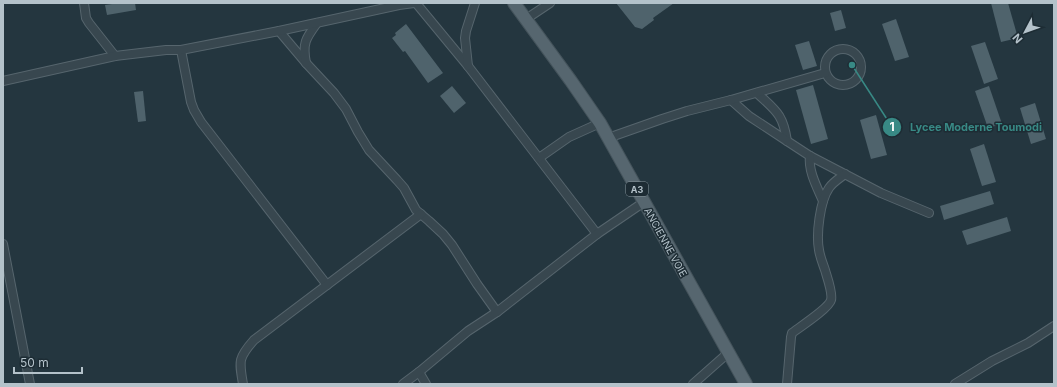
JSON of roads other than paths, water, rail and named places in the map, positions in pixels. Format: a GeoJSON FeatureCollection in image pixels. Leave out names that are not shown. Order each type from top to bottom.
{"type":"FeatureCollection","features":[{"type":"Feature","properties":{"kind":"main road","name":"ANCIENNE VOIE"},"geometry":{"type":"LineString","coordinates":[[514,3],[600,123],[746,384]]}},
{"type":"Feature","properties":{"kind":"street"},"geometry":{"type":"LineString","coordinates":[[84,3],[86,18],[89,24],[115,56]]}},
{"type":"Feature","properties":{"kind":"street"},"geometry":{"type":"LineString","coordinates":[[3,81],[115,56],[181,50],[317,23],[399,4],[415,3],[468,66],[597,234]]}},
{"type":"Feature","properties":{"kind":"street"},"geometry":{"type":"LineString","coordinates":[[468,66],[465,38],[475,3]]}},
{"type":"Feature","properties":{"kind":"street"},"geometry":{"type":"LineString","coordinates":[[526,19],[550,3]]}},
{"type":"Feature","properties":{"kind":"street"},"geometry":{"type":"LineString","coordinates":[[306,63],[304,45],[317,23]]}},
{"type":"Feature","properties":{"kind":"street"},"geometry":{"type":"LineString","coordinates":[[279,31],[334,93],[346,109],[358,132],[370,150],[404,188],[416,210],[443,234],[452,245],[476,284],[497,312]]}},
{"type":"Feature","properties":{"kind":"street"},"geometry":{"type":"LineString","coordinates":[[841,49],[849,50],[856,54],[860,62],[861,70],[858,77],[852,83],[844,85],[836,84],[829,80],[825,73],[824,65],[833,51],[841,49]]}},
{"type":"Feature","properties":{"kind":"street"},"geometry":{"type":"LineString","coordinates":[[181,50],[191,102],[201,122],[328,285]]}},
{"type":"Feature","properties":{"kind":"street"},"geometry":{"type":"LineString","coordinates":[[608,138],[662,118],[825,73]]}},
{"type":"Feature","properties":{"kind":"street"},"geometry":{"type":"LineString","coordinates":[[757,93],[780,115],[785,127],[787,141]]}},
{"type":"Feature","properties":{"kind":"street"},"geometry":{"type":"LineString","coordinates":[[731,100],[749,116],[810,156],[881,193],[929,213]]}},
{"type":"Feature","properties":{"kind":"street"},"geometry":{"type":"LineString","coordinates":[[539,158],[569,137],[600,123]]}},
{"type":"Feature","properties":{"kind":"street"},"geometry":{"type":"LineString","coordinates":[[810,156],[811,171],[823,201]]}},
{"type":"Feature","properties":{"kind":"street"},"geometry":{"type":"LineString","coordinates":[[788,384],[790,337],[792,333],[831,301],[832,297],[818,245],[819,223],[823,201],[829,188],[845,174]]}},
{"type":"Feature","properties":{"kind":"street"},"geometry":{"type":"LineString","coordinates":[[403,384],[468,331],[497,312],[597,234],[644,202]]}},
{"type":"Feature","properties":{"kind":"street"},"geometry":{"type":"LineString","coordinates":[[243,384],[240,366],[241,357],[254,340],[421,214]]}},
{"type":"Feature","properties":{"kind":"street"},"geometry":{"type":"LineString","coordinates":[[3,244],[30,384]]}},
{"type":"Feature","properties":{"kind":"street"},"geometry":{"type":"LineString","coordinates":[[955,384],[992,361],[1028,343],[1054,326]]}},
{"type":"Feature","properties":{"kind":"street"},"geometry":{"type":"LineString","coordinates":[[693,384],[728,353]]}},
{"type":"Feature","properties":{"kind":"street"},"geometry":{"type":"LineString","coordinates":[[419,372],[426,384]]}},
{"type":"Feature","properties":{"kind":"place","name":"Lycee Moderne Toumodi"},"geometry":{"type":"Point","coordinates":[852,65]}}]}
